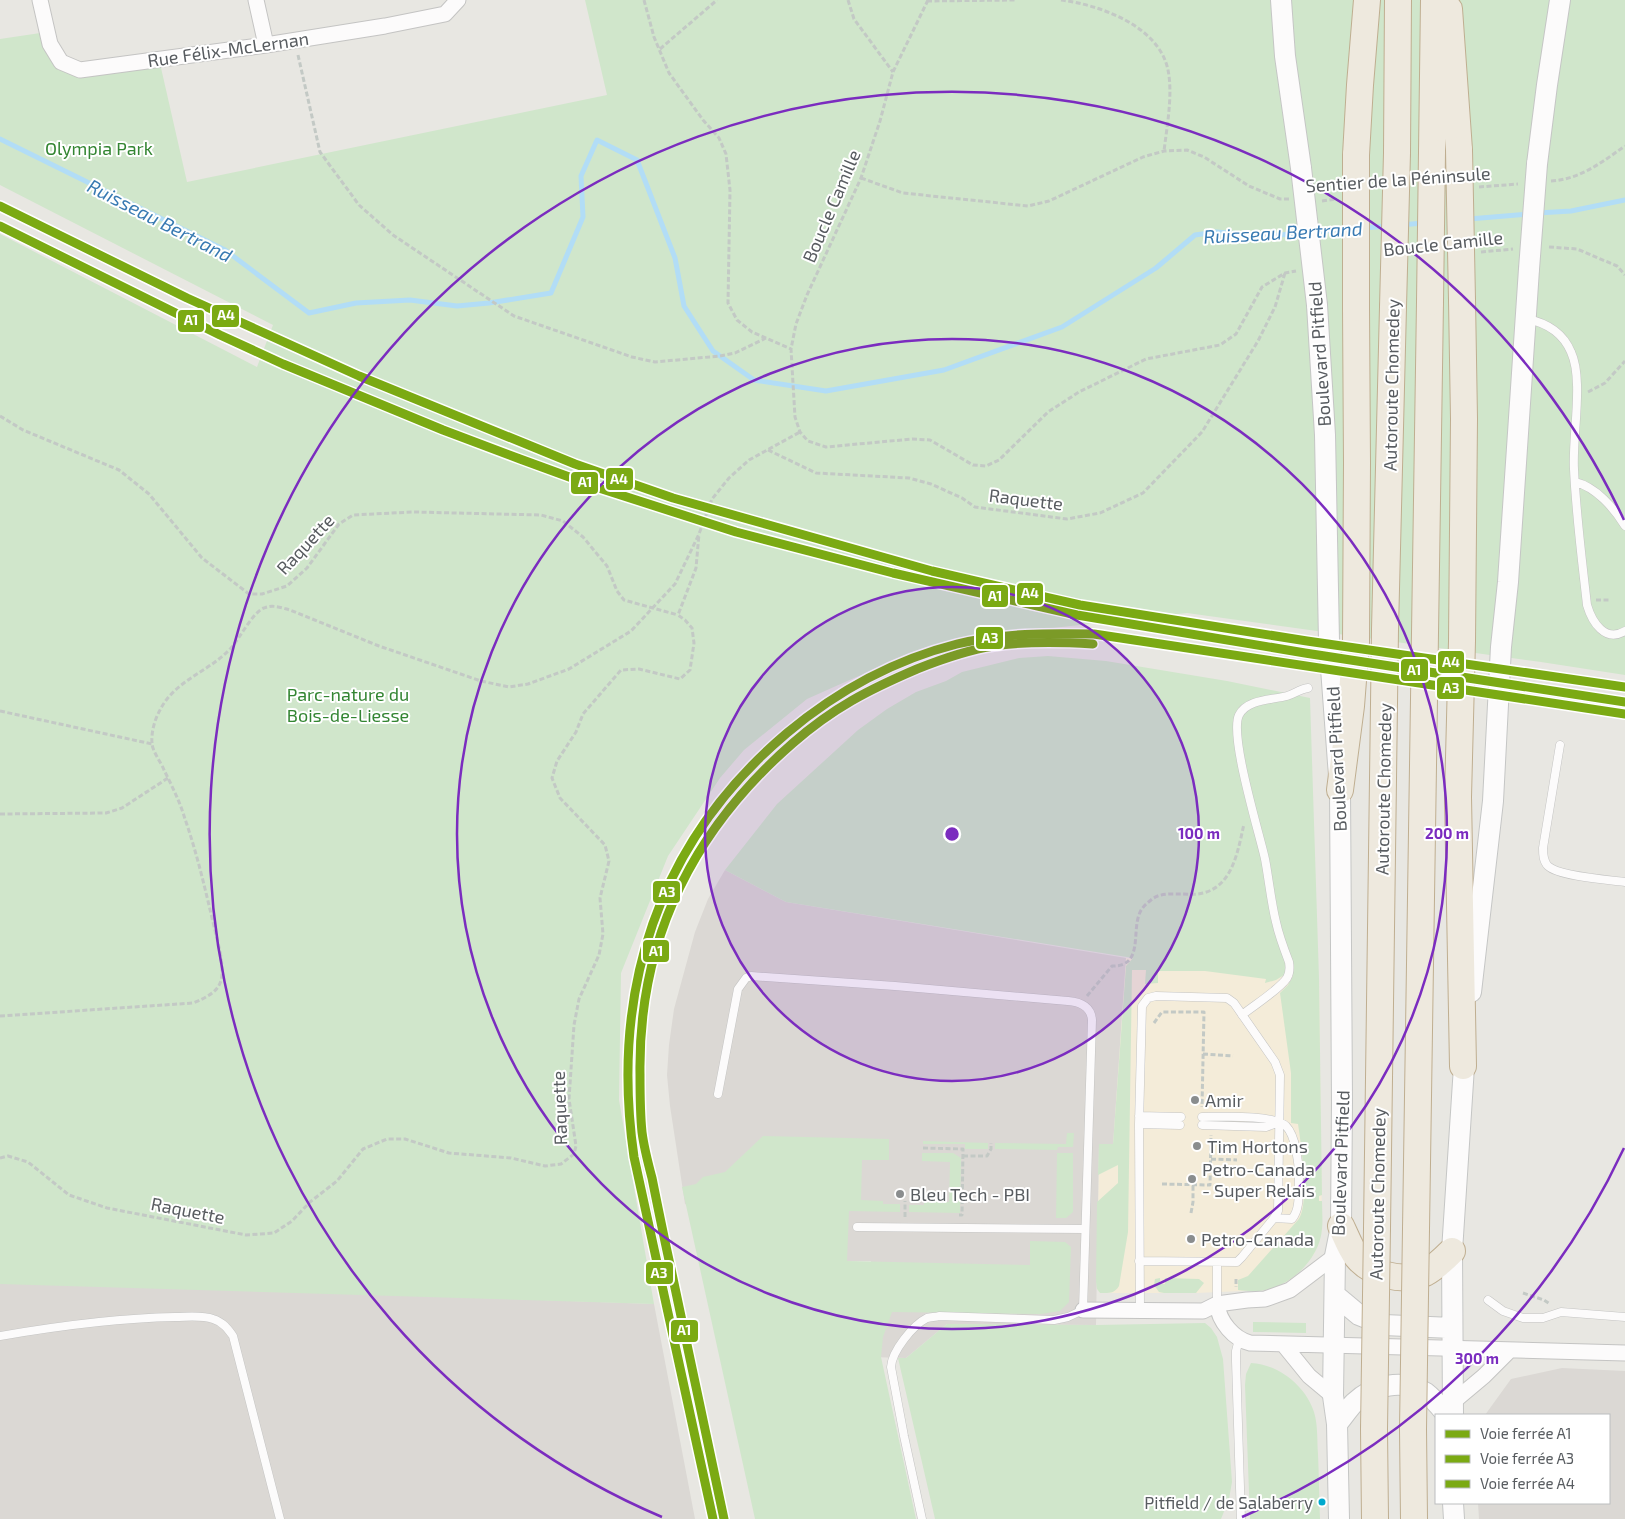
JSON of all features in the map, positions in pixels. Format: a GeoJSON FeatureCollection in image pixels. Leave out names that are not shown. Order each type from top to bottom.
{"type":"FeatureCollection","features":[{"type":"Feature","properties":{"kind":"highway"},"geometry":{"type":"LineString","coordinates":[[1340,790],[1342,704],[1356,624],[1356,155],[1367,0]]}},
{"type":"Feature","properties":{"kind":"highway","name":"Autoroute Chomedey"},"geometry":{"type":"LineString","coordinates":[[1375,1519],[1374,1429],[1385,629],[1397,153],[1398,0]]}},
{"type":"Feature","properties":{"kind":"highway"},"geometry":{"type":"LineString","coordinates":[[1414,1519],[1413,1429],[1434,0]]}},
{"type":"Feature","properties":{"kind":"highway"},"geometry":{"type":"LineString","coordinates":[[1448,0],[1460,150],[1464,419],[1462,641],[1458,797],[1463,1066]]}},
{"type":"Feature","properties":{"kind":"highway"},"geometry":{"type":"LineString","coordinates":[[1341,1226],[1358,1258],[1375,1270],[1389,1275],[1407,1277],[1426,1272],[1452,1251]]}},
{"type":"Feature","properties":{"kind":"main road","name":"Boulevard Pitfield"},"geometry":{"type":"LineString","coordinates":[[1281,0],[1285,56],[1301,168],[1317,305],[1325,435],[1328,620],[1342,704]]}},
{"type":"Feature","properties":{"kind":"main road"},"geometry":{"type":"LineString","coordinates":[[1451,1411],[1453,1348],[1452,1251],[1463,1066],[1493,800],[1501,647],[1508,582],[1537,164],[1560,0]]}},
{"type":"Feature","properties":{"kind":"main road","name":"Boulevard Pitfield"},"geometry":{"type":"LineString","coordinates":[[1339,1519],[1334,1346],[1335,1256],[1341,1226],[1340,790]]}},
{"type":"Feature","properties":{"kind":"main road"},"geometry":{"type":"LineString","coordinates":[[1335,1295],[1355,1312],[1376,1322],[1393,1326],[1452,1328]]}},
{"type":"Feature","properties":{"kind":"main road"},"geometry":{"type":"LineString","coordinates":[[1337,1424],[1354,1403],[1378,1388],[1394,1385],[1409,1386],[1423,1392],[1451,1411]]}},
{"type":"Feature","properties":{"kind":"main road"},"geometry":{"type":"LineString","coordinates":[[1454,1504],[1454,1519]]}},
{"type":"Feature","properties":{"kind":"street","name":"Rue Félix-McLernan"},"geometry":{"type":"LineString","coordinates":[[40,0],[50,44],[61,62],[80,70],[266,45],[445,14],[458,1]]}},
{"type":"Feature","properties":{"kind":"street"},"geometry":{"type":"LineString","coordinates":[[256,0],[266,45]]}},
{"type":"Feature","properties":{"kind":"street"},"geometry":{"type":"LineString","coordinates":[[1083,1310],[1203,1311],[1217,1304],[1265,1299],[1290,1290],[1335,1256]]}},
{"type":"Feature","properties":{"kind":"street"},"geometry":{"type":"LineString","coordinates":[[1217,1304],[1225,1324],[1239,1339],[1250,1343],[1625,1353]]}},
{"type":"Feature","properties":{"kind":"street"},"geometry":{"type":"LineString","coordinates":[[1283,1344],[1309,1376],[1334,1396]]}},
{"type":"Feature","properties":{"kind":"street"},"geometry":{"type":"LineString","coordinates":[[1451,1411],[1510,1350]]}},
{"type":"Feature","properties":{"kind":"lane"},"geometry":{"type":"LineString","coordinates":[[1526,319],[1538,321],[1549,326],[1566,342],[1571,351],[1575,364],[1576,398],[1574,468],[1587,605],[1596,625],[1604,633],[1615,635],[1625,631]]}},
{"type":"Feature","properties":{"kind":"lane"},"geometry":{"type":"LineString","coordinates":[[1575,482],[1585,485],[1606,502],[1625,526]]}},
{"type":"Feature","properties":{"kind":"lane"},"geometry":{"type":"LineString","coordinates":[[1242,1015],[1284,982],[1290,968],[1275,920],[1265,858],[1250,802],[1236,733],[1236,722],[1244,708],[1249,705],[1287,696],[1308,688]]}},
{"type":"Feature","properties":{"kind":"lane"},"geometry":{"type":"LineString","coordinates":[[1560,745],[1542,848],[1544,859],[1549,867],[1564,874],[1625,882]]}},
{"type":"Feature","properties":{"kind":"lane"},"geometry":{"type":"LineString","coordinates":[[718,1094],[738,989],[741,982],[751,976],[1068,1001],[1081,1004],[1090,1011],[1092,1020],[1083,1310],[1068,1317],[1054,1320],[939,1316],[928,1318],[911,1332],[896,1352],[891,1367],[922,1519]]}},
{"type":"Feature","properties":{"kind":"lane"},"geometry":{"type":"LineString","coordinates":[[1139,1261],[1233,1262],[1240,1260],[1278,1211],[1280,1075],[1277,1066],[1234,1003],[1227,998],[1151,997],[1142,1006],[1139,1120],[1139,1261],[1140,1310]]}},
{"type":"Feature","properties":{"kind":"lane"},"geometry":{"type":"LineString","coordinates":[[1202,1117],[1266,1127],[1280,1122]]}},
{"type":"Feature","properties":{"kind":"lane"},"geometry":{"type":"LineString","coordinates":[[1139,1120],[1180,1121]]}},
{"type":"Feature","properties":{"kind":"lane"},"geometry":{"type":"LineString","coordinates":[[1274,1218],[1292,1218],[1298,1208],[1299,1168],[1296,1150],[1290,1131],[1280,1122]]}},
{"type":"Feature","properties":{"kind":"lane"},"geometry":{"type":"LineString","coordinates":[[857,1227],[1085,1229]]}},
{"type":"Feature","properties":{"kind":"lane"},"geometry":{"type":"LineString","coordinates":[[1217,1262],[1217,1304]]}},
{"type":"Feature","properties":{"kind":"lane"},"geometry":{"type":"LineString","coordinates":[[1488,1300],[1503,1311],[1523,1318],[1544,1318],[1561,1312],[1625,1317]]}},
{"type":"Feature","properties":{"kind":"lane"},"geometry":{"type":"LineString","coordinates":[[0,1336],[43,1329],[145,1318],[203,1318],[214,1319],[224,1324],[233,1336],[280,1519]]}},
{"type":"Feature","properties":{"kind":"lane"},"geometry":{"type":"LineString","coordinates":[[1239,1339],[1236,1361],[1241,1519]]}},
{"type":"Feature","properties":{"kind":"path"},"geometry":{"type":"LineString","coordinates":[[644,0],[654,37],[669,73],[703,120],[719,138],[726,154],[730,190],[728,303],[737,320],[752,332],[791,349]]}},
{"type":"Feature","properties":{"kind":"path"},"geometry":{"type":"LineString","coordinates":[[660,49],[717,0]]}},
{"type":"Feature","properties":{"kind":"path"},"geometry":{"type":"LineString","coordinates":[[848,0],[854,20],[893,72]]}},
{"type":"Feature","properties":{"kind":"path"},"geometry":{"type":"LineString","coordinates":[[928,1],[1015,0]]}},
{"type":"Feature","properties":{"kind":"path"},"geometry":{"type":"LineString","coordinates":[[1061,0],[1095,6],[1112,13],[1150,37],[1162,54],[1168,69],[1170,88],[1164,151]]}},
{"type":"Feature","properties":{"kind":"path","name":"Boucle Camille"},"geometry":{"type":"LineString","coordinates":[[800,432],[795,416],[791,349],[796,324],[807,295],[861,178],[880,121],[893,72],[928,1]]}},
{"type":"Feature","properties":{"kind":"path"},"geometry":{"type":"LineString","coordinates":[[295,40],[320,152],[358,206],[393,235],[514,316],[655,362],[735,353],[766,338]]}},
{"type":"Feature","properties":{"kind":"path"},"geometry":{"type":"LineString","coordinates":[[1547,181],[1574,177],[1591,170],[1625,146]]}},
{"type":"Feature","properties":{"kind":"path","name":"Sentier de la Péninsule"},"geometry":{"type":"LineString","coordinates":[[861,178],[904,193],[1028,206],[1048,201],[1143,158],[1164,151],[1187,150],[1204,156],[1249,186],[1280,199],[1297,200]]}},
{"type":"Feature","properties":{"kind":"path","name":"Sentier de la Péninsule"},"geometry":{"type":"LineString","coordinates":[[1476,187],[1521,184]]}},
{"type":"Feature","properties":{"kind":"path","name":"Sentier de la Péninsule"},"geometry":{"type":"LineString","coordinates":[[1314,200],[1342,199]]}},
{"type":"Feature","properties":{"kind":"path"},"geometry":{"type":"LineString","coordinates":[[1541,246],[1577,249],[1617,266],[1625,275]]}},
{"type":"Feature","properties":{"kind":"path","name":"Boucle Camille"},"geometry":{"type":"LineString","coordinates":[[1473,253],[1522,248]]}},
{"type":"Feature","properties":{"kind":"path"},"geometry":{"type":"LineString","coordinates":[[0,1016],[193,1003],[211,996],[218,988],[223,970],[220,951],[185,818],[152,744],[154,726],[160,710],[171,693],[186,680],[224,655],[264,608],[276,606],[290,610],[379,646],[481,681],[509,687],[528,684],[569,669],[631,631],[675,584],[699,534],[712,499],[728,478],[749,460],[800,432],[808,441],[826,447],[912,439],[930,440],[973,464],[986,466],[999,460],[1048,412],[1079,392],[1146,359],[1220,345],[1236,334],[1262,287],[1285,273],[1303,270]]}},
{"type":"Feature","properties":{"kind":"path","name":"Raquette"},"geometry":{"type":"LineString","coordinates":[[767,450],[816,473],[909,478],[931,484],[962,498],[975,507],[1067,519],[1100,513],[1143,493],[1202,432],[1258,341],[1275,307],[1285,273]]}},
{"type":"Feature","properties":{"kind":"path"},"geometry":{"type":"LineString","coordinates":[[1576,398],[1605,383],[1625,361]]}},
{"type":"Feature","properties":{"kind":"path","name":"Raquette"},"geometry":{"type":"LineString","coordinates":[[0,416],[23,430],[119,470],[149,494],[202,558],[249,594],[262,594],[287,586],[307,568],[338,524],[353,515],[414,512],[542,515],[563,521],[583,536],[608,566],[617,591],[624,600],[678,615],[692,628],[694,643],[690,670],[680,679],[639,669],[620,670],[583,714],[576,732],[557,761],[552,778],[560,798],[605,845],[609,861],[600,898],[603,934],[599,955],[579,999],[574,1025],[569,1099],[576,1146],[574,1154],[562,1164],[545,1166],[511,1158],[449,1153],[406,1139],[387,1139],[363,1149],[337,1181],[310,1202],[292,1221],[274,1233],[246,1235],[108,1208],[69,1195],[28,1162],[8,1156],[0,1158]]}},
{"type":"Feature","properties":{"kind":"path"},"geometry":{"type":"LineString","coordinates":[[678,615],[696,568],[699,534]]}},
{"type":"Feature","properties":{"kind":"path"},"geometry":{"type":"LineString","coordinates":[[0,711],[152,744]]}},
{"type":"Feature","properties":{"kind":"path"},"geometry":{"type":"LineString","coordinates":[[0,814],[106,813],[122,808],[168,778]]}},
{"type":"Feature","properties":{"kind":"path"},"geometry":{"type":"LineString","coordinates":[[1081,1004],[1112,966],[1124,964],[1129,960],[1135,944],[1138,915],[1149,901],[1155,896],[1162,894],[1201,894],[1218,888],[1234,860],[1250,802]]}},
{"type":"Feature","properties":{"kind":"path"},"geometry":{"type":"LineString","coordinates":[[1154,1028],[1154,1021],[1162,1012],[1204,1012],[1202,1117]]}},
{"type":"Feature","properties":{"kind":"path"},"geometry":{"type":"LineString","coordinates":[[1203,1054],[1233,1056]]}},
{"type":"Feature","properties":{"kind":"path"},"geometry":{"type":"LineString","coordinates":[[1162,1184],[1210,1185],[1211,1132]]}},
{"type":"Feature","properties":{"kind":"path"},"geometry":{"type":"LineString","coordinates":[[963,1156],[987,1156],[991,1149],[991,1143]]}},
{"type":"Feature","properties":{"kind":"path"},"geometry":{"type":"LineString","coordinates":[[922,1148],[963,1149],[962,1215],[952,1215]]}},
{"type":"Feature","properties":{"kind":"path"},"geometry":{"type":"LineString","coordinates":[[1211,1159],[1237,1160]]}},
{"type":"Feature","properties":{"kind":"path"},"geometry":{"type":"LineString","coordinates":[[1191,1213],[1193,1185]]}},
{"type":"Feature","properties":{"kind":"path"},"geometry":{"type":"LineString","coordinates":[[905,1201],[905,1214],[914,1214]]}},
{"type":"Feature","properties":{"kind":"path"},"geometry":{"type":"LineString","coordinates":[[1523,1294],[1544,1300],[1561,1312]]}},
{"type":"Feature","properties":{"kind":"shaded area"},"geometry":{"type":"Polygon","coordinates":[[[725,870],[786,902],[1126,958],[1113,1145],[1099,1145],[1096,1325],[947,1324],[906,1358],[869,1357],[871,1261],[847,1261],[685,1204],[670,1106],[667,1075],[669,1045],[674,1009],[695,932],[708,899],[725,870]]]}},
{"type":"Feature","properties":{"kind":"shaded area"},"geometry":{"type":"Polygon","coordinates":[[[1126,958],[1319,978],[1322,1229],[1314,1254],[1299,1272],[1288,1281],[1266,1290],[1196,1293],[1100,1293],[1097,1289],[1099,1144],[1113,1144],[1126,958]]]}},
{"type":"Feature","properties":{"kind":"shaded area"},"geometry":{"type":"Polygon","coordinates":[[[0,1281],[654,1304],[695,1519],[0,1519],[0,1281]]]}},
{"type":"Feature","properties":{"kind":"shaded area"},"geometry":{"type":"Polygon","coordinates":[[[1562,1368],[1625,1371],[1625,1519],[1479,1519],[1478,1504],[1610,1504],[1610,1414],[1486,1414],[1511,1379],[1562,1368]]]}},
{"type":"Feature","properties":{"kind":"green space","name":"Parc-nature du Bois-de-Liesse"},"geometry":{"type":"Polygon","coordinates":[[[585,0],[1625,0],[1625,675],[1187,613],[1035,630],[990,632],[941,644],[854,678],[807,699],[744,750],[720,778],[668,856],[621,973],[619,1100],[654,1304],[0,1284],[0,234],[257,367],[273,325],[0,185],[0,39],[47,32],[50,44],[84,72],[159,59],[187,182],[607,95],[585,0]]]}},
{"type":"Feature","properties":{"kind":"green space"},"geometry":{"type":"Polygon","coordinates":[[[1048,656],[1106,661],[1227,681],[1310,698],[1319,978],[1322,1195],[1319,1196],[1319,1201],[1322,1201],[1322,1226],[1316,1250],[1310,1259],[1295,1276],[1275,1287],[1258,1291],[1238,1290],[1238,1280],[1248,1276],[1298,1220],[1302,1213],[1304,1188],[1302,1159],[1298,1124],[1291,1123],[1291,1073],[1280,993],[1293,976],[1284,975],[1276,980],[1265,983],[1266,979],[1205,971],[1158,971],[1158,983],[1145,984],[1146,970],[1132,970],[1128,1232],[1119,1286],[1113,1292],[1100,1293],[1097,1289],[1096,1281],[1097,1202],[1118,1183],[1118,1165],[1098,1175],[1099,1144],[1113,1144],[1126,966],[1133,958],[786,902],[725,870],[777,804],[858,730],[887,709],[916,692],[946,681],[962,672],[1019,658],[1048,656]]]}},
{"type":"Feature","properties":{"kind":"green space"},"geometry":{"type":"Polygon","coordinates":[[[1067,1133],[1074,1133],[1073,1147],[1058,1147],[1057,1150],[995,1149],[995,1143],[1066,1144],[1067,1133]]]}},
{"type":"Feature","properties":{"kind":"green space"},"geometry":{"type":"Polygon","coordinates":[[[763,1136],[889,1139],[889,1160],[862,1160],[861,1200],[883,1201],[883,1204],[900,1204],[900,1212],[849,1211],[847,1261],[1030,1265],[1030,1241],[1065,1242],[1071,1247],[1069,1302],[1060,1311],[1041,1314],[892,1312],[883,1337],[881,1357],[916,1519],[755,1519],[682,1187],[696,1184],[703,1177],[725,1172],[763,1136]]]}},
{"type":"Feature","properties":{"kind":"green space"},"geometry":{"type":"Polygon","coordinates":[[[923,1141],[988,1143],[988,1149],[965,1149],[965,1144],[923,1144],[923,1141]]]}},
{"type":"Feature","properties":{"kind":"green space"},"geometry":{"type":"Polygon","coordinates":[[[922,1153],[953,1153],[961,1158],[960,1213],[909,1212],[909,1205],[924,1205],[924,1202],[949,1202],[950,1162],[922,1161],[922,1153]]]}},
{"type":"Feature","properties":{"kind":"green space"},"geometry":{"type":"Polygon","coordinates":[[[1057,1153],[1073,1153],[1073,1212],[1066,1218],[1056,1218],[1057,1153]]]}},
{"type":"Feature","properties":{"kind":"green space"},"geometry":{"type":"Polygon","coordinates":[[[1160,1278],[1160,1284],[1165,1284],[1165,1278],[1199,1279],[1204,1283],[1196,1293],[1164,1293],[1159,1292],[1154,1285],[1155,1279],[1160,1278]]]}},
{"type":"Feature","properties":{"kind":"green space"},"geometry":{"type":"Polygon","coordinates":[[[1253,1322],[1306,1323],[1306,1333],[1253,1332],[1253,1322]]]}},
{"type":"Feature","properties":{"kind":"green space"},"geometry":{"type":"Polygon","coordinates":[[[1205,1323],[1217,1337],[1223,1359],[1232,1482],[1229,1499],[1221,1519],[935,1519],[898,1358],[906,1358],[947,1324],[1096,1325],[1205,1323]]]}},
{"type":"Feature","properties":{"kind":"green space"},"geometry":{"type":"Polygon","coordinates":[[[1251,1363],[1271,1367],[1281,1372],[1298,1385],[1310,1402],[1317,1427],[1320,1519],[1250,1519],[1245,1385],[1246,1374],[1251,1363]]]}},
{"type":"Feature","properties":{"kind":"waterway","name":"Ruisseau Bertrand"},"geometry":{"type":"LineString","coordinates":[[0,139],[225,250],[309,313],[356,303],[410,300],[457,306],[551,293],[583,217],[581,176],[597,140],[637,160],[675,258],[684,306],[713,351],[754,380],[826,391],[944,370],[1062,327],[1156,268],[1195,235],[1216,232],[1268,236],[1303,233]]}},
{"type":"Feature","properties":{"kind":"waterway","name":"Ruisseau Bertrand"},"geometry":{"type":"LineString","coordinates":[[1538,213],[1571,211],[1625,200]]}},
{"type":"Feature","properties":{"kind":"waterway","name":"Ruisseau Bertrand"},"geometry":{"type":"LineString","coordinates":[[1469,219],[1530,214]]}},
{"type":"Feature","properties":{"kind":"waterway","name":"Ruisseau Bertrand"},"geometry":{"type":"LineString","coordinates":[[1401,225],[1423,223]]}},
{"type":"Feature","properties":{"kind":"waterway","name":"Ruisseau Bertrand"},"geometry":{"type":"LineString","coordinates":[[1364,228],[1388,226]]}},
{"type":"Feature","properties":{"kind":"waterway","name":"Ruisseau Bertrand"},"geometry":{"type":"LineString","coordinates":[[1312,232],[1348,229]]}},
{"type":"Feature","properties":{"kind":"rail line","name":"A4"},"geometry":{"type":"LineString","coordinates":[[0,206],[187,298],[359,376],[575,464],[673,498],[932,571],[1080,605],[1307,641],[1625,687]]}},
{"type":"Feature","properties":{"kind":"rail line","name":"A1"},"geometry":{"type":"LineString","coordinates":[[0,226],[220,335],[283,364],[443,430],[520,459],[602,489],[736,532],[893,573],[1077,615],[1305,653],[1625,702]]}},
{"type":"Feature","properties":{"kind":"rail line","name":"A3"},"geometry":{"type":"LineString","coordinates":[[713,1519],[634,1157],[628,1096],[630,1036],[638,979],[653,924],[675,872],[705,822],[742,776],[787,733],[846,691],[889,668],[911,659],[974,640],[1042,634],[1094,634],[1625,714]]}},
{"type":"Feature","properties":{"kind":"rail line","name":"A1"},"geometry":{"type":"LineString","coordinates":[[724,1519],[641,1125],[640,1074],[642,1025],[649,978],[661,934],[678,891],[700,851],[726,813],[757,777],[793,743],[822,720],[852,701],[883,684],[917,669],[945,658],[974,650],[1006,644],[1056,642],[1093,644]]}},
{"type":"Feature","properties":{"kind":"place","name":"Amir"},"geometry":{"type":"Point","coordinates":[1195,1100]}},
{"type":"Feature","properties":{"kind":"place","name":"Tim Hortons"},"geometry":{"type":"Point","coordinates":[1197,1146]}},
{"type":"Feature","properties":{"kind":"place","name":"Petro-Canada - Super Relais"},"geometry":{"type":"Point","coordinates":[1192,1179]}},
{"type":"Feature","properties":{"kind":"place","name":"Bleu Tech - PBI"},"geometry":{"type":"Point","coordinates":[900,1194]}},
{"type":"Feature","properties":{"kind":"place","name":"Petro-Canada"},"geometry":{"type":"Point","coordinates":[1191,1239]}},
{"type":"Feature","properties":{"kind":"place","name":"Pitfield / de Salaberry"},"geometry":{"type":"Point","coordinates":[1322,1502]}},
{"type":"Feature","properties":{"kind":"park label","name":"Olympia Park"},"geometry":{"type":"Point","coordinates":[99,148]}}]}
